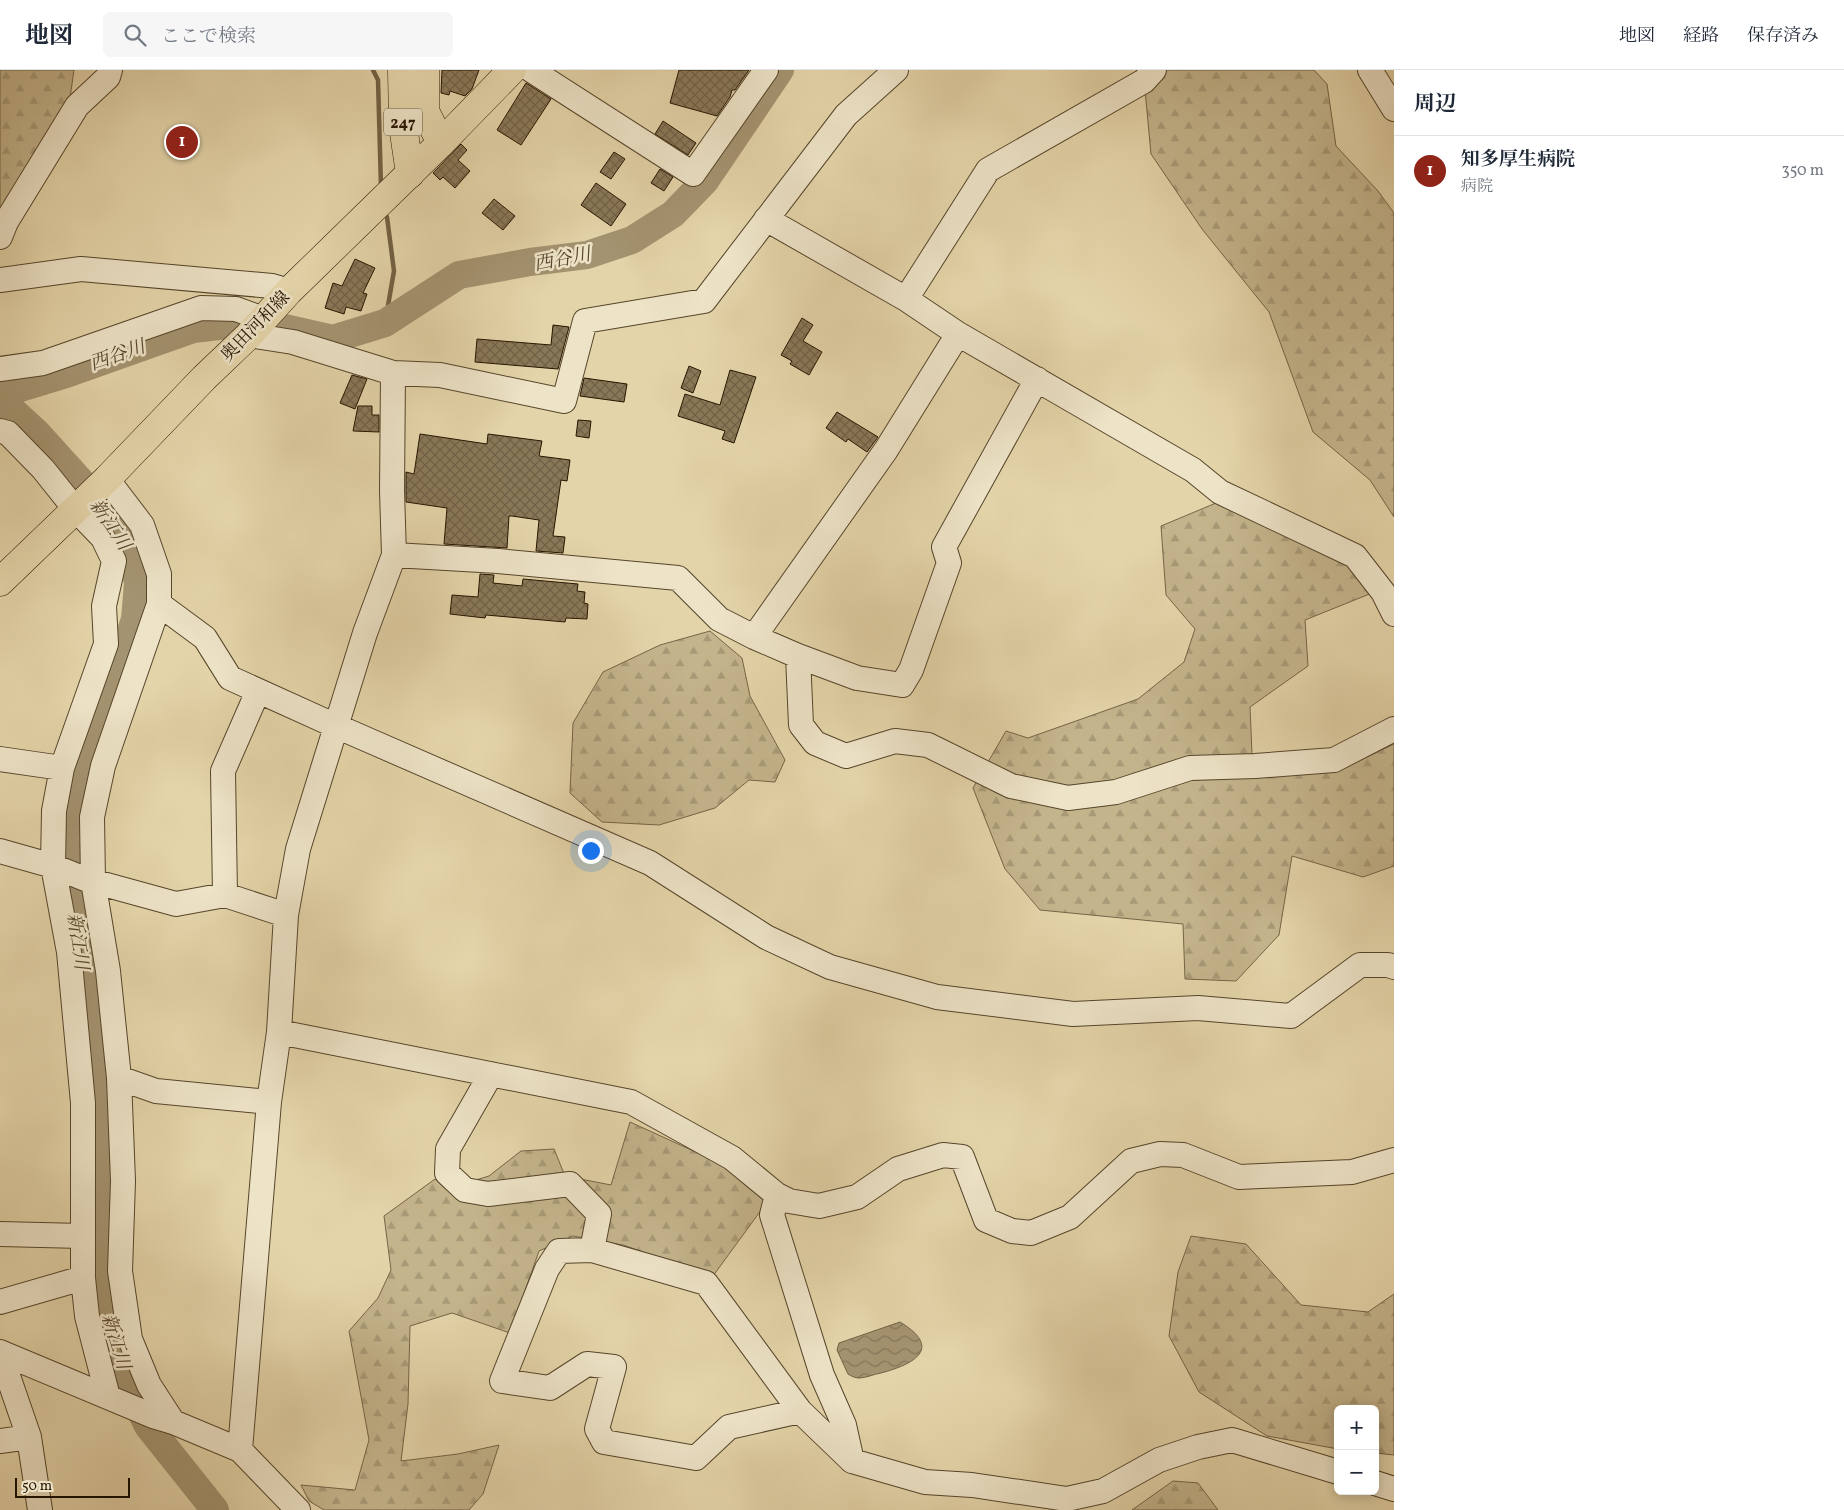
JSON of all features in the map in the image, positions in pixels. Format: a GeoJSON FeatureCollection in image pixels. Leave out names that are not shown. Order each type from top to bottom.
{"type":"FeatureCollection","features":[{"type":"Feature","properties":{"kind":"main road","name":"247"},"geometry":{"type":"LineString","coordinates":[[402,70],[403,126],[410,174]]}},
{"type":"Feature","properties":{"kind":"main road","name":"247"},"geometry":{"type":"LineString","coordinates":[[425,70],[425,111],[441,143]]}},
{"type":"Feature","properties":{"kind":"main road","name":"奥田河和線"},"geometry":{"type":"LineString","coordinates":[[0,582],[107,479],[204,378],[512,70]]}},
{"type":"Feature","properties":{"kind":"street"},"geometry":{"type":"LineString","coordinates":[[0,237],[6,222],[76,106],[108,76],[110,70]]}},
{"type":"Feature","properties":{"kind":"street"},"geometry":{"type":"LineString","coordinates":[[532,70],[694,174],[766,70]]}},
{"type":"Feature","properties":{"kind":"street"},"geometry":{"type":"LineString","coordinates":[[0,369],[43,363],[201,308],[236,308],[269,313],[293,342],[393,373],[440,375],[564,401],[585,321],[704,301],[846,115],[896,70]]}},
{"type":"Feature","properties":{"kind":"street"},"geometry":{"type":"LineString","coordinates":[[906,299],[988,170],[1144,81],[1154,70]]}},
{"type":"Feature","properties":{"kind":"street"},"geometry":{"type":"LineString","coordinates":[[1370,70],[1394,109]]}},
{"type":"Feature","properties":{"kind":"street"},"geometry":{"type":"LineString","coordinates":[[766,219],[906,299],[958,334],[1193,470],[1220,492],[1355,556],[1383,592],[1394,614]]}},
{"type":"Feature","properties":{"kind":"street"},"geometry":{"type":"LineString","coordinates":[[0,280],[81,269],[272,286],[269,313]]}},
{"type":"Feature","properties":{"kind":"street"},"geometry":{"type":"LineString","coordinates":[[754,636],[886,450],[958,334]]}},
{"type":"Feature","properties":{"kind":"street"},"geometry":{"type":"LineString","coordinates":[[240,1450],[270,1102],[279,1032],[286,915],[298,848],[365,633],[394,554],[392,490],[393,373]]}},
{"type":"Feature","properties":{"kind":"street"},"geometry":{"type":"LineString","coordinates":[[394,554],[498,561],[678,578],[718,619],[798,656],[857,678],[902,685],[911,670],[949,563],[944,547],[1037,379]]}},
{"type":"Feature","properties":{"kind":"street"},"geometry":{"type":"LineString","coordinates":[[0,431],[8,433],[43,469],[75,509],[102,538],[114,561],[104,606],[106,644],[62,768],[54,811],[53,866],[69,952],[83,1102],[83,1278],[87,1316],[108,1397]]}},
{"type":"Feature","properties":{"kind":"street"},"geometry":{"type":"LineString","coordinates":[[107,479],[142,525],[154,555],[159,574],[159,604],[103,766],[92,817],[89,880],[108,972],[119,1078],[123,1181],[120,1271],[130,1339],[163,1419]]}},
{"type":"Feature","properties":{"kind":"street"},"geometry":{"type":"LineString","coordinates":[[159,604],[205,638],[230,678],[650,863],[766,937],[830,967],[937,997],[1073,1014],[1198,1008],[1291,1016],[1360,965],[1388,965],[1394,967]]}},
{"type":"Feature","properties":{"kind":"street"},"geometry":{"type":"LineString","coordinates":[[798,656],[801,725],[815,743],[846,756],[895,741],[928,745],[1011,786],[1068,798],[1116,792],[1190,768],[1255,766],[1334,760],[1394,729]]}},
{"type":"Feature","properties":{"kind":"street"},"geometry":{"type":"LineString","coordinates":[[225,895],[223,771],[258,691]]}},
{"type":"Feature","properties":{"kind":"street"},"geometry":{"type":"LineString","coordinates":[[0,759],[62,768]]}},
{"type":"Feature","properties":{"kind":"street"},"geometry":{"type":"LineString","coordinates":[[0,851],[53,866],[89,880],[176,904],[225,895],[286,915]]}},
{"type":"Feature","properties":{"kind":"street"},"geometry":{"type":"LineString","coordinates":[[279,1032],[631,1102],[732,1158],[777,1195],[789,1201],[819,1206],[856,1197],[898,1169],[943,1155],[962,1157],[986,1220],[1012,1231],[1031,1233],[1070,1217],[1131,1162],[1160,1154],[1183,1155],[1239,1177],[1352,1172],[1394,1160]]}},
{"type":"Feature","properties":{"kind":"street"},"geometry":{"type":"LineString","coordinates":[[491,1074],[448,1149],[447,1173],[465,1190],[488,1194],[570,1184],[599,1214],[592,1250]]}},
{"type":"Feature","properties":{"kind":"street"},"geometry":{"type":"LineString","coordinates":[[119,1078],[156,1091],[270,1102]]}},
{"type":"Feature","properties":{"kind":"street"},"geometry":{"type":"LineString","coordinates":[[777,1195],[772,1214],[822,1375],[844,1425],[852,1461]]}},
{"type":"Feature","properties":{"kind":"street"},"geometry":{"type":"LineString","coordinates":[[0,1234],[82,1236]]}},
{"type":"Feature","properties":{"kind":"street"},"geometry":{"type":"LineString","coordinates":[[800,1411],[729,1427],[696,1458],[604,1442],[597,1429],[614,1367],[587,1364],[550,1388],[502,1381],[547,1269],[559,1251],[592,1250],[706,1283],[800,1411],[852,1461],[925,1482],[972,1485],[1067,1499],[1103,1491],[1159,1460],[1198,1447],[1232,1440],[1334,1471]]}},
{"type":"Feature","properties":{"kind":"street"},"geometry":{"type":"LineString","coordinates":[[0,1302],[83,1278]]}},
{"type":"Feature","properties":{"kind":"street"},"geometry":{"type":"LineString","coordinates":[[0,1353],[240,1450],[298,1510]]}},
{"type":"Feature","properties":{"kind":"street"},"geometry":{"type":"LineString","coordinates":[[0,1353],[29,1437],[40,1510]]}},
{"type":"Feature","properties":{"kind":"street"},"geometry":{"type":"LineString","coordinates":[[0,1441],[29,1437]]}},
{"type":"Feature","properties":{"kind":"street"},"geometry":{"type":"LineString","coordinates":[[1379,1484],[1394,1489]]}},
{"type":"Feature","properties":{"kind":"green space"},"geometry":{"type":"Polygon","coordinates":[[[0,70],[74,70],[70,98],[0,211],[0,70]]]}},
{"type":"Feature","properties":{"kind":"green space"},"geometry":{"type":"Polygon","coordinates":[[[1164,70],[1314,70],[1327,84],[1336,146],[1378,191],[1394,213],[1394,517],[1370,480],[1313,432],[1269,312],[1202,229],[1151,154],[1145,90],[1164,70]]]}},
{"type":"Feature","properties":{"kind":"green space"},"geometry":{"type":"Polygon","coordinates":[[[1216,503],[1345,563],[1372,593],[1305,620],[1308,666],[1250,707],[1253,778],[1337,771],[1394,744],[1394,866],[1363,877],[1292,856],[1279,935],[1236,981],[1185,979],[1183,924],[1040,910],[1005,869],[973,788],[1006,731],[1028,738],[1138,699],[1184,662],[1195,629],[1166,595],[1161,526],[1216,503]]]}},
{"type":"Feature","properties":{"kind":"green space"},"geometry":{"type":"Polygon","coordinates":[[[710,631],[742,658],[750,696],[785,760],[775,782],[749,780],[715,808],[659,825],[602,822],[570,793],[573,723],[603,672],[660,645],[710,631]]]}},
{"type":"Feature","properties":{"kind":"green space"},"geometry":{"type":"Polygon","coordinates":[[[630,1122],[722,1164],[770,1198],[713,1276],[623,1245],[573,1236],[539,1251],[510,1333],[452,1313],[410,1326],[408,1404],[401,1461],[458,1454],[499,1445],[483,1494],[469,1510],[324,1510],[309,1501],[301,1485],[355,1490],[369,1440],[349,1331],[378,1298],[391,1270],[384,1216],[435,1179],[446,1189],[489,1176],[521,1151],[554,1149],[565,1176],[611,1185],[630,1122]]]}},
{"type":"Feature","properties":{"kind":"green space"},"geometry":{"type":"Polygon","coordinates":[[[1191,1236],[1246,1244],[1301,1305],[1368,1312],[1394,1294],[1394,1455],[1379,1453],[1379,1405],[1334,1405],[1334,1448],[1267,1436],[1199,1392],[1169,1336],[1178,1272],[1191,1236]]]}},
{"type":"Feature","properties":{"kind":"green space"},"geometry":{"type":"Polygon","coordinates":[[[1173,1481],[1198,1483],[1218,1510],[1132,1510],[1173,1481]]]}},
{"type":"Feature","properties":{"kind":"water"},"geometry":{"type":"Polygon","coordinates":[[[900,1322],[913,1331],[920,1340],[922,1347],[919,1354],[913,1360],[893,1369],[864,1377],[853,1377],[848,1374],[837,1350],[839,1343],[900,1322]]]}},
{"type":"Feature","properties":{"kind":"building"},"geometry":{"type":"Polygon","coordinates":[[[442,70],[479,70],[472,89],[465,96],[450,91],[449,95],[441,93],[442,70]]]}},
{"type":"Feature","properties":{"kind":"building"},"geometry":{"type":"Polygon","coordinates":[[[679,70],[749,70],[735,90],[732,90],[730,97],[717,116],[670,103],[679,70]]]}},
{"type":"Feature","properties":{"kind":"building"},"geometry":{"type":"Polygon","coordinates":[[[526,83],[551,99],[521,145],[497,130],[526,83]]]}},
{"type":"Feature","properties":{"kind":"building"},"geometry":{"type":"Polygon","coordinates":[[[663,121],[696,143],[688,155],[655,134],[663,121]]]}},
{"type":"Feature","properties":{"kind":"building"},"geometry":{"type":"Polygon","coordinates":[[[461,144],[467,150],[458,160],[470,171],[455,188],[443,177],[440,180],[433,173],[461,144]]]}},
{"type":"Feature","properties":{"kind":"building"},"geometry":{"type":"Polygon","coordinates":[[[614,152],[625,159],[611,179],[600,172],[614,152]]]}},
{"type":"Feature","properties":{"kind":"building"},"geometry":{"type":"Polygon","coordinates":[[[660,169],[673,177],[664,191],[651,183],[660,169]]]}},
{"type":"Feature","properties":{"kind":"building"},"geometry":{"type":"Polygon","coordinates":[[[596,183],[626,204],[611,226],[581,205],[596,183]]]}},
{"type":"Feature","properties":{"kind":"building"},"geometry":{"type":"Polygon","coordinates":[[[494,199],[515,216],[503,230],[482,213],[494,199]]]}},
{"type":"Feature","properties":{"kind":"building"},"geometry":{"type":"Polygon","coordinates":[[[355,259],[375,268],[363,293],[367,294],[361,311],[346,307],[344,314],[325,308],[333,283],[342,286],[355,259]]]}},
{"type":"Feature","properties":{"kind":"building"},"geometry":{"type":"Polygon","coordinates":[[[802,318],[813,325],[803,341],[822,352],[809,375],[790,364],[792,361],[781,355],[802,318]]]}},
{"type":"Feature","properties":{"kind":"building"},"geometry":{"type":"Polygon","coordinates":[[[553,325],[569,327],[558,369],[475,362],[477,339],[551,345],[553,325]]]}},
{"type":"Feature","properties":{"kind":"building"},"geometry":{"type":"Polygon","coordinates":[[[689,366],[701,371],[693,393],[681,388],[689,366]]]}},
{"type":"Feature","properties":{"kind":"building"},"geometry":{"type":"Polygon","coordinates":[[[730,370],[756,377],[734,443],[722,439],[725,431],[678,416],[685,394],[720,405],[730,370]]]}},
{"type":"Feature","properties":{"kind":"building"},"geometry":{"type":"Polygon","coordinates":[[[352,375],[367,379],[355,409],[340,403],[352,375]]]}},
{"type":"Feature","properties":{"kind":"building"},"geometry":{"type":"Polygon","coordinates":[[[584,378],[627,384],[624,402],[580,396],[584,378]]]}},
{"type":"Feature","properties":{"kind":"building"},"geometry":{"type":"Polygon","coordinates":[[[358,406],[372,406],[372,415],[379,415],[379,432],[353,431],[358,406]]]}},
{"type":"Feature","properties":{"kind":"building"},"geometry":{"type":"Polygon","coordinates":[[[837,412],[878,437],[867,452],[848,439],[846,442],[826,428],[837,412]]]}},
{"type":"Feature","properties":{"kind":"building"},"geometry":{"type":"Polygon","coordinates":[[[578,420],[591,421],[589,438],[576,436],[578,420]]]}},
{"type":"Feature","properties":{"kind":"building"},"geometry":{"type":"Polygon","coordinates":[[[420,434],[487,444],[488,434],[542,441],[539,456],[570,460],[567,481],[561,480],[553,536],[565,537],[563,553],[536,551],[539,520],[512,516],[509,516],[507,548],[444,544],[447,508],[406,502],[406,472],[414,474],[420,434]]]}},
{"type":"Feature","properties":{"kind":"building"},"geometry":{"type":"Polygon","coordinates":[[[480,574],[494,575],[493,583],[522,586],[523,579],[578,584],[577,591],[585,592],[584,603],[588,604],[587,619],[566,618],[565,622],[486,615],[485,618],[450,614],[452,595],[478,597],[480,574]]]}},
{"type":"Feature","properties":{"kind":"waterway"},"geometry":{"type":"LineString","coordinates":[[373,70],[378,80],[381,187]]}},
{"type":"Feature","properties":{"kind":"waterway","name":"西谷川"},"geometry":{"type":"LineString","coordinates":[[280,327],[333,339],[385,323],[459,275],[530,262],[587,255],[632,240],[673,214],[705,181],[780,70]]}},
{"type":"Feature","properties":{"kind":"waterway"},"geometry":{"type":"LineString","coordinates":[[385,323],[394,271],[387,217]]}},
{"type":"Feature","properties":{"kind":"waterway","name":"西谷川"},"geometry":{"type":"LineString","coordinates":[[0,394],[66,374],[193,329],[237,324]]}},
{"type":"Feature","properties":{"kind":"waterway","name":"新江川"},"geometry":{"type":"LineString","coordinates":[[0,399],[36,432],[103,506],[131,549],[138,583],[135,619],[73,809],[72,892],[99,1075],[103,1168],[99,1279],[133,1395],[148,1426],[215,1510]]}},
{"type":"Feature","properties":{"kind":"place","name":"知多厚生病院"},"geometry":{"type":"Point","coordinates":[182,142]}}]}
